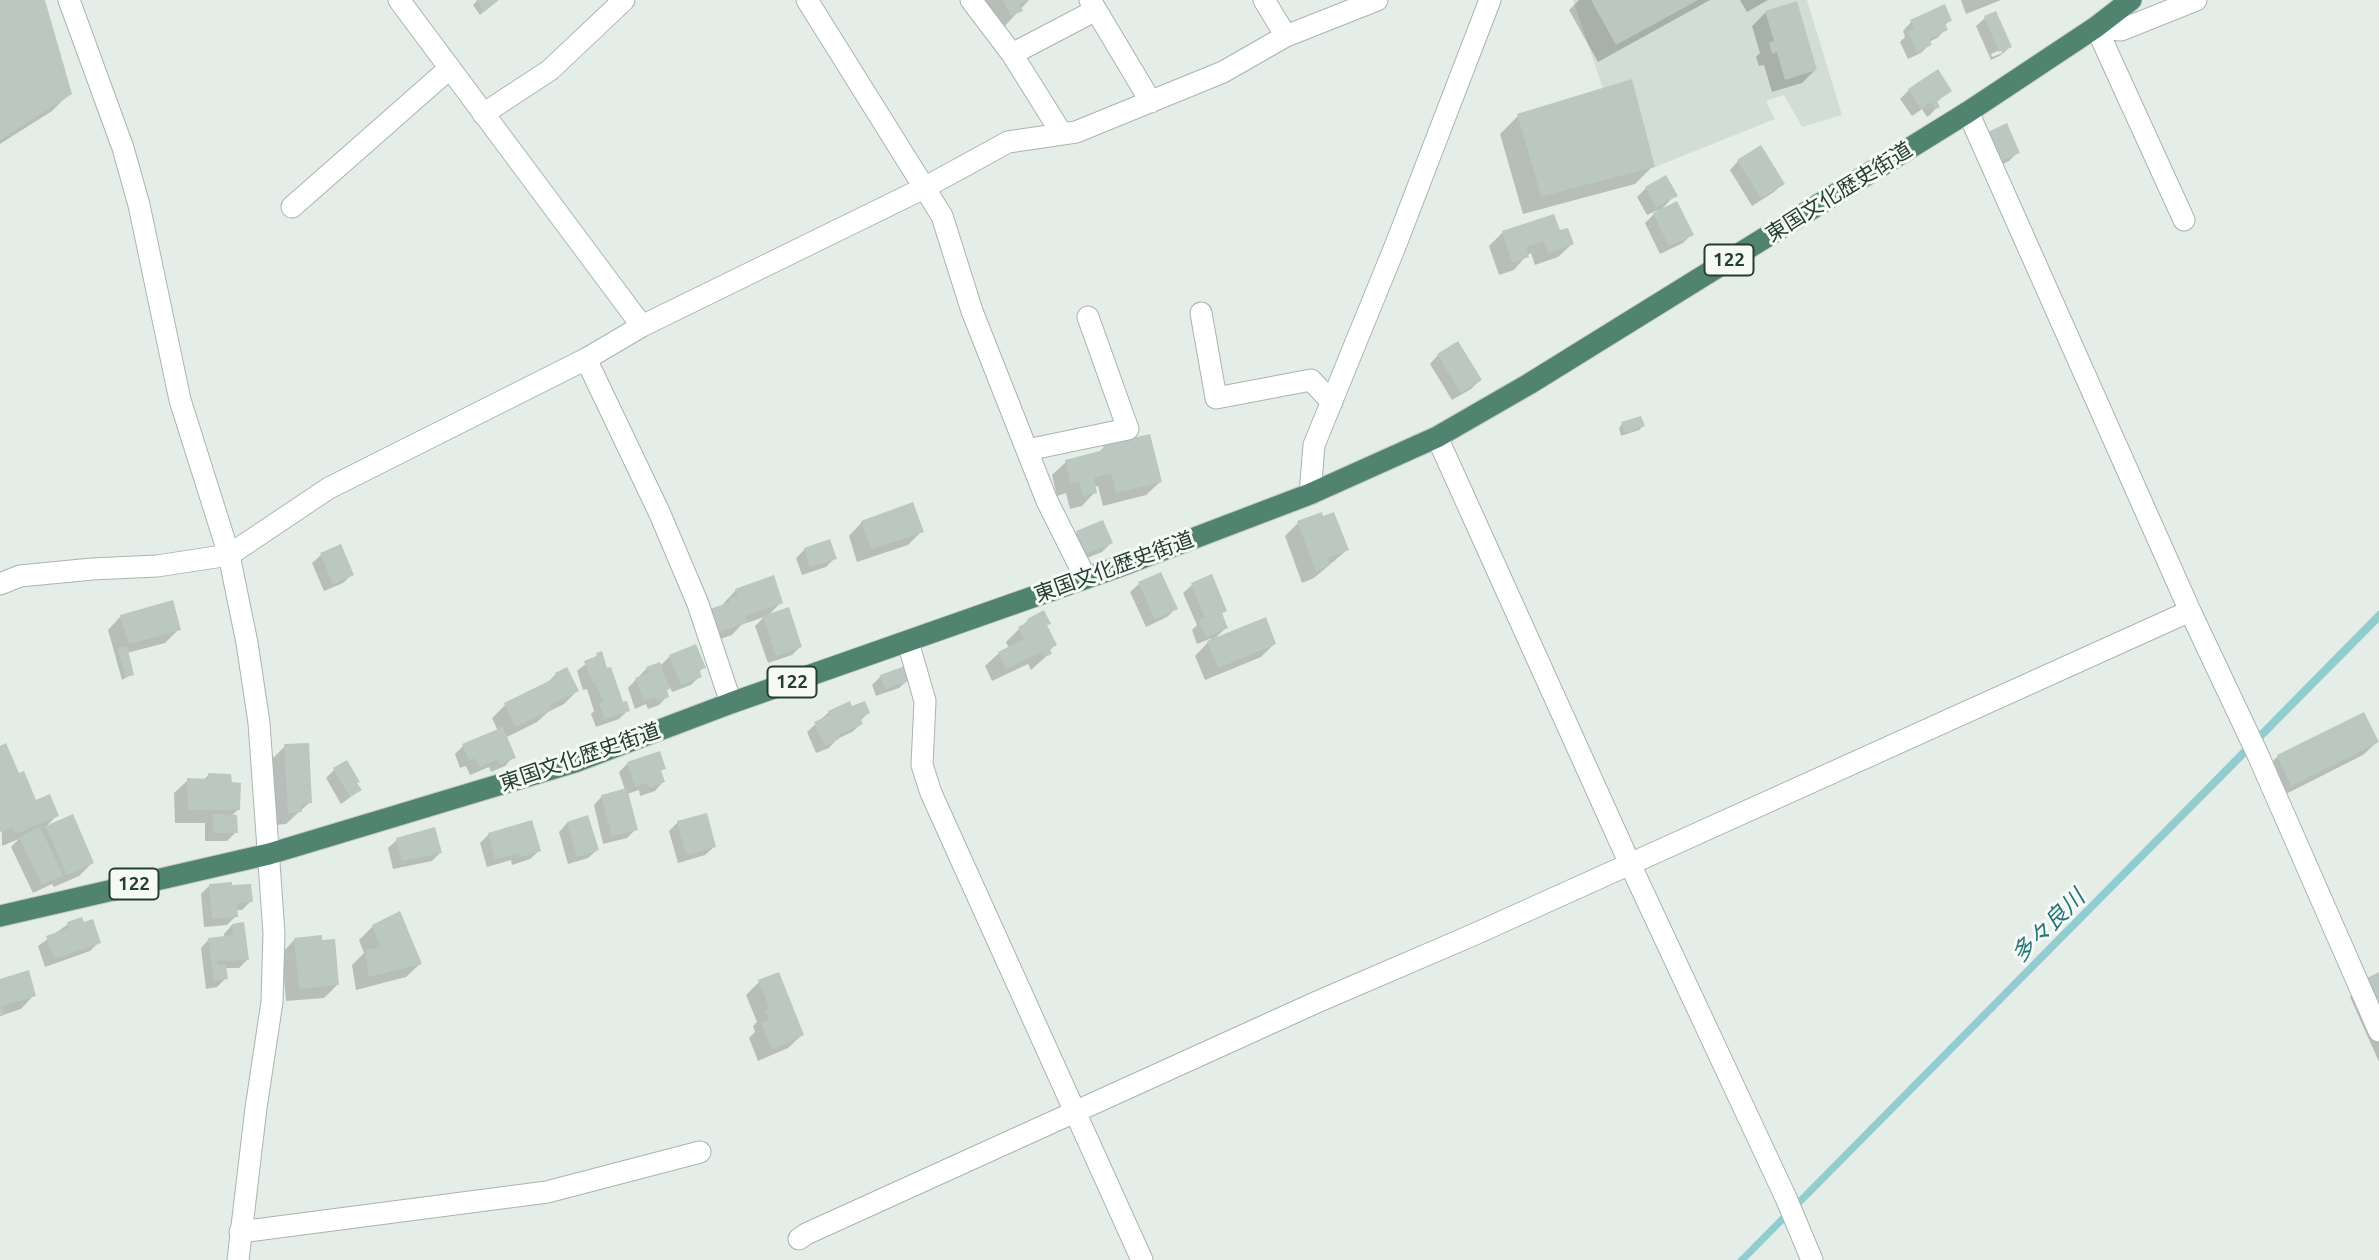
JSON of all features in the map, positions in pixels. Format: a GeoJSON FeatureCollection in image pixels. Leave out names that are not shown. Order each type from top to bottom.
{"type":"FeatureCollection","features":[{"type":"Feature","properties":{"kind":"highway","name":"東国文化歴史街道"},"geometry":{"type":"LineString","coordinates":[[0,916],[269,854],[575,762],[731,703],[1121,566],[1310,494],[1437,437],[1541,377],[1968,112],[2096,27],[2131,0]]}},
{"type":"Feature","properties":{"kind":"street"},"geometry":{"type":"LineString","coordinates":[[69,0],[123,149],[139,205],[180,400],[229,555],[257,709],[274,933],[272,1002],[238,1260]]}},
{"type":"Feature","properties":{"kind":"street"},"geometry":{"type":"LineString","coordinates":[[399,0],[642,327]]}},
{"type":"Feature","properties":{"kind":"street"},"geometry":{"type":"LineString","coordinates":[[483,114],[550,70],[624,0]]}},
{"type":"Feature","properties":{"kind":"street"},"geometry":{"type":"LineString","coordinates":[[807,0],[942,216],[972,311],[1047,501],[1086,578]]}},
{"type":"Feature","properties":{"kind":"street"},"geometry":{"type":"LineString","coordinates":[[971,0],[1012,54],[1062,134]]}},
{"type":"Feature","properties":{"kind":"street"},"geometry":{"type":"LineString","coordinates":[[1264,0],[1286,36]]}},
{"type":"Feature","properties":{"kind":"street"},"geometry":{"type":"LineString","coordinates":[[0,584],[20,576],[157,566],[229,555],[329,488],[586,359],[642,327],[924,188],[1008,142],[1076,132],[1223,72],[1286,36],[1377,0]]}},
{"type":"Feature","properties":{"kind":"street"},"geometry":{"type":"LineString","coordinates":[[1310,494],[1314,445],[1401,231],[1490,0]]}},
{"type":"Feature","properties":{"kind":"street"},"geometry":{"type":"LineString","coordinates":[[2096,27],[2120,30],[2196,0]]}},
{"type":"Feature","properties":{"kind":"street"},"geometry":{"type":"LineString","coordinates":[[1012,54],[1093,5],[1151,102]]}},
{"type":"Feature","properties":{"kind":"street"},"geometry":{"type":"LineString","coordinates":[[2096,27],[2184,220]]}},
{"type":"Feature","properties":{"kind":"street"},"geometry":{"type":"LineString","coordinates":[[292,207],[450,68]]}},
{"type":"Feature","properties":{"kind":"street"},"geometry":{"type":"LineString","coordinates":[[1968,112],[2190,611],[2258,755],[2379,1031]]}},
{"type":"Feature","properties":{"kind":"street"},"geometry":{"type":"LineString","coordinates":[[1201,313],[1216,398],[1311,380],[1332,402]]}},
{"type":"Feature","properties":{"kind":"street"},"geometry":{"type":"LineString","coordinates":[[1027,450],[1128,429],[1088,317]]}},
{"type":"Feature","properties":{"kind":"street"},"geometry":{"type":"LineString","coordinates":[[586,359],[660,514],[698,604],[731,703]]}},
{"type":"Feature","properties":{"kind":"street"},"geometry":{"type":"LineString","coordinates":[[1437,437],[1812,1260]]}},
{"type":"Feature","properties":{"kind":"street"},"geometry":{"type":"LineString","coordinates":[[799,1239],[1317,1002],[2190,611]]}},
{"type":"Feature","properties":{"kind":"street"},"geometry":{"type":"LineString","coordinates":[[908,642],[925,701],[922,765],[931,793],[1142,1260]]}},
{"type":"Feature","properties":{"kind":"street"},"geometry":{"type":"LineString","coordinates":[[240,1232],[547,1192],[700,1152]]}},
{"type":"Feature","properties":{"kind":"shaded area"},"geometry":{"type":"Polygon","coordinates":[[[1573,0],[1807,0],[1842,115],[1802,127],[1784,95],[1766,101],[1775,119],[1655,167],[1541,197],[1517,114],[1603,89],[1573,0]]]}},
{"type":"Feature","properties":{"kind":"water"},"geometry":{"type":"Polygon","coordinates":[[[2379,610],[2379,622],[1747,1260],[1737,1260],[2379,610]]]}},
{"type":"Feature","properties":{"kind":"building"},"geometry":{"type":"Polygon","coordinates":[[[0,0],[45,0],[72,94],[0,140],[0,0]]]}},
{"type":"Feature","properties":{"kind":"building"},"geometry":{"type":"Polygon","coordinates":[[[476,0],[499,0],[484,12],[476,0]]]}},
{"type":"Feature","properties":{"kind":"building"},"geometry":{"type":"Polygon","coordinates":[[[1003,0],[1028,0],[1020,4],[1023,11],[1011,16],[1003,0]]]}},
{"type":"Feature","properties":{"kind":"building"},"geometry":{"type":"Polygon","coordinates":[[[1591,0],[1698,0],[1616,45],[1591,0]]]}},
{"type":"Feature","properties":{"kind":"building"},"geometry":{"type":"Polygon","coordinates":[[[1797,1],[1817,70],[1785,80],[1777,52],[1772,54],[1769,42],[1774,41],[1765,11],[1797,1]]]}},
{"type":"Feature","properties":{"kind":"building"},"geometry":{"type":"Polygon","coordinates":[[[1945,4],[1952,21],[1945,23],[1948,30],[1929,39],[1932,45],[1917,52],[1908,32],[1914,29],[1910,20],[1945,4]]]}},
{"type":"Feature","properties":{"kind":"building"},"geometry":{"type":"Polygon","coordinates":[[[1996,11],[2012,47],[1999,52],[1984,16],[1996,11]]]}},
{"type":"Feature","properties":{"kind":"building"},"geometry":{"type":"Polygon","coordinates":[[[1938,69],[1952,91],[1937,101],[1940,107],[1936,109],[1931,102],[1921,109],[1908,89],[1938,69]]]}},
{"type":"Feature","properties":{"kind":"building"},"geometry":{"type":"Polygon","coordinates":[[[1632,79],[1655,167],[1541,197],[1517,114],[1632,79]]]}},
{"type":"Feature","properties":{"kind":"building"},"geometry":{"type":"Polygon","coordinates":[[[2007,123],[2020,153],[2001,161],[1988,132],[2007,123]]]}},
{"type":"Feature","properties":{"kind":"building"},"geometry":{"type":"Polygon","coordinates":[[[1761,145],[1785,184],[1761,198],[1737,160],[1761,145]]]}},
{"type":"Feature","properties":{"kind":"building"},"geometry":{"type":"Polygon","coordinates":[[[1666,175],[1678,196],[1656,207],[1645,187],[1666,175]]]}},
{"type":"Feature","properties":{"kind":"building"},"geometry":{"type":"Polygon","coordinates":[[[1677,201],[1694,235],[1669,246],[1653,213],[1677,201]]]}},
{"type":"Feature","properties":{"kind":"building"},"geometry":{"type":"Polygon","coordinates":[[[1554,214],[1560,230],[1568,228],[1574,244],[1548,253],[1544,241],[1526,247],[1529,257],[1512,263],[1502,231],[1554,214]]]}},
{"type":"Feature","properties":{"kind":"building"},"geometry":{"type":"Polygon","coordinates":[[[1458,341],[1482,380],[1461,393],[1437,354],[1458,341]]]}},
{"type":"Feature","properties":{"kind":"building"},"geometry":{"type":"Polygon","coordinates":[[[1641,416],[1645,426],[1625,433],[1621,422],[1641,416]]]}},
{"type":"Feature","properties":{"kind":"building"},"geometry":{"type":"Polygon","coordinates":[[[1150,434],[1162,482],[1116,493],[1111,473],[1094,478],[1097,493],[1083,496],[1079,481],[1070,483],[1065,460],[1104,450],[1103,445],[1150,434]]]}},
{"type":"Feature","properties":{"kind":"building"},"geometry":{"type":"Polygon","coordinates":[[[913,502],[924,532],[871,549],[861,521],[913,502]]]}},
{"type":"Feature","properties":{"kind":"building"},"geometry":{"type":"Polygon","coordinates":[[[1322,512],[1323,516],[1334,512],[1349,550],[1327,558],[1330,565],[1316,571],[1297,521],[1322,512]]]}},
{"type":"Feature","properties":{"kind":"building"},"geometry":{"type":"Polygon","coordinates":[[[1103,520],[1113,543],[1085,554],[1076,531],[1103,520]]]}},
{"type":"Feature","properties":{"kind":"building"},"geometry":{"type":"Polygon","coordinates":[[[830,539],[837,559],[810,567],[804,548],[830,539]]]}},
{"type":"Feature","properties":{"kind":"building"},"geometry":{"type":"Polygon","coordinates":[[[341,544],[354,575],[333,584],[320,553],[341,544]]]}},
{"type":"Feature","properties":{"kind":"building"},"geometry":{"type":"Polygon","coordinates":[[[1161,572],[1178,609],[1155,619],[1138,582],[1161,572]]]}},
{"type":"Feature","properties":{"kind":"building"},"geometry":{"type":"Polygon","coordinates":[[[1212,574],[1227,611],[1222,613],[1228,628],[1206,637],[1199,620],[1205,618],[1191,583],[1212,574]]]}},
{"type":"Feature","properties":{"kind":"building"},"geometry":{"type":"Polygon","coordinates":[[[774,575],[783,603],[745,616],[747,622],[719,632],[710,609],[738,596],[735,589],[774,575]]]}},
{"type":"Feature","properties":{"kind":"building"},"geometry":{"type":"Polygon","coordinates":[[[173,600],[181,630],[129,644],[120,615],[173,600]]]}},
{"type":"Feature","properties":{"kind":"building"},"geometry":{"type":"Polygon","coordinates":[[[789,607],[802,647],[776,656],[763,616],[789,607]]]}},
{"type":"Feature","properties":{"kind":"building"},"geometry":{"type":"Polygon","coordinates":[[[1044,610],[1051,624],[1047,625],[1057,645],[1050,649],[1052,654],[1045,657],[1042,652],[1006,669],[998,652],[1024,639],[1018,627],[1044,610]]]}},
{"type":"Feature","properties":{"kind":"building"},"geometry":{"type":"Polygon","coordinates":[[[1266,617],[1276,644],[1218,668],[1207,641],[1266,617]]]}},
{"type":"Feature","properties":{"kind":"building"},"geometry":{"type":"Polygon","coordinates":[[[696,644],[706,668],[699,670],[702,677],[681,685],[669,655],[696,644]]]}},
{"type":"Feature","properties":{"kind":"building"},"geometry":{"type":"Polygon","coordinates":[[[127,646],[134,675],[126,677],[118,649],[127,646]]]}},
{"type":"Feature","properties":{"kind":"building"},"geometry":{"type":"Polygon","coordinates":[[[602,651],[607,668],[611,667],[623,702],[627,701],[630,711],[605,719],[599,703],[603,702],[584,661],[602,651]]]}},
{"type":"Feature","properties":{"kind":"building"},"geometry":{"type":"Polygon","coordinates":[[[660,662],[670,689],[667,690],[669,697],[657,702],[655,697],[644,701],[635,678],[648,673],[646,667],[660,662]]]}},
{"type":"Feature","properties":{"kind":"building"},"geometry":{"type":"Polygon","coordinates":[[[905,666],[910,680],[885,689],[880,675],[905,666]]]}},
{"type":"Feature","properties":{"kind":"building"},"geometry":{"type":"Polygon","coordinates":[[[567,667],[579,691],[550,705],[552,709],[516,727],[504,703],[557,677],[555,673],[567,667]]]}},
{"type":"Feature","properties":{"kind":"building"},"geometry":{"type":"Polygon","coordinates":[[[850,701],[852,706],[865,701],[870,713],[860,718],[863,724],[838,735],[839,739],[825,746],[814,722],[830,715],[828,711],[850,701]]]}},
{"type":"Feature","properties":{"kind":"building"},"geometry":{"type":"Polygon","coordinates":[[[2364,712],[2379,742],[2291,786],[2277,755],[2364,712]]]}},
{"type":"Feature","properties":{"kind":"building"},"geometry":{"type":"Polygon","coordinates":[[[503,727],[516,758],[500,764],[498,759],[479,767],[475,758],[469,761],[462,744],[503,727]]]}},
{"type":"Feature","properties":{"kind":"building"},"geometry":{"type":"Polygon","coordinates":[[[6,743],[19,773],[24,771],[36,800],[50,794],[59,816],[15,834],[12,827],[0,832],[0,746],[6,743]]]}},
{"type":"Feature","properties":{"kind":"building"},"geometry":{"type":"Polygon","coordinates":[[[309,743],[312,803],[301,804],[302,812],[288,813],[284,744],[309,743]]]}},
{"type":"Feature","properties":{"kind":"building"},"geometry":{"type":"Polygon","coordinates":[[[660,751],[666,769],[661,770],[665,782],[649,788],[647,783],[635,787],[627,762],[660,751]]]}},
{"type":"Feature","properties":{"kind":"building"},"geometry":{"type":"Polygon","coordinates":[[[347,760],[362,790],[350,797],[333,768],[347,760]]]}},
{"type":"Feature","properties":{"kind":"building"},"geometry":{"type":"Polygon","coordinates":[[[208,773],[231,774],[232,782],[241,783],[240,810],[188,810],[187,778],[208,779],[208,773]]]}},
{"type":"Feature","properties":{"kind":"building"},"geometry":{"type":"Polygon","coordinates":[[[627,788],[638,830],[612,836],[601,795],[627,788]]]}},
{"type":"Feature","properties":{"kind":"building"},"geometry":{"type":"Polygon","coordinates":[[[707,813],[716,847],[686,855],[677,821],[707,813]]]}},
{"type":"Feature","properties":{"kind":"building"},"geometry":{"type":"Polygon","coordinates":[[[73,814],[94,863],[67,875],[46,826],[73,814]]]}},
{"type":"Feature","properties":{"kind":"building"},"geometry":{"type":"Polygon","coordinates":[[[213,814],[237,815],[238,833],[213,833],[213,814]]]}},
{"type":"Feature","properties":{"kind":"building"},"geometry":{"type":"Polygon","coordinates":[[[588,815],[599,850],[577,857],[567,822],[588,815]]]}},
{"type":"Feature","properties":{"kind":"building"},"geometry":{"type":"Polygon","coordinates":[[[532,820],[541,851],[520,857],[519,853],[495,859],[488,833],[532,820]]]}},
{"type":"Feature","properties":{"kind":"building"},"geometry":{"type":"Polygon","coordinates":[[[40,827],[63,875],[42,885],[19,837],[40,827]]]}},
{"type":"Feature","properties":{"kind":"building"},"geometry":{"type":"Polygon","coordinates":[[[435,827],[442,853],[402,861],[396,838],[435,827]]]}},
{"type":"Feature","properties":{"kind":"building"},"geometry":{"type":"Polygon","coordinates":[[[232,882],[232,885],[251,884],[253,902],[237,903],[238,917],[212,919],[209,884],[232,882]]]}},
{"type":"Feature","properties":{"kind":"building"},"geometry":{"type":"Polygon","coordinates":[[[400,911],[422,964],[369,977],[365,950],[380,947],[372,925],[400,911]]]}},
{"type":"Feature","properties":{"kind":"building"},"geometry":{"type":"Polygon","coordinates":[[[82,917],[84,922],[93,919],[101,943],[54,959],[46,936],[69,928],[67,922],[82,917]]]}},
{"type":"Feature","properties":{"kind":"building"},"geometry":{"type":"Polygon","coordinates":[[[244,922],[249,960],[217,961],[218,965],[226,964],[228,979],[214,981],[208,938],[233,935],[232,924],[244,922]]]}},
{"type":"Feature","properties":{"kind":"building"},"geometry":{"type":"Polygon","coordinates":[[[322,935],[322,940],[335,939],[339,985],[299,989],[294,938],[322,935]]]}},
{"type":"Feature","properties":{"kind":"building"},"geometry":{"type":"Polygon","coordinates":[[[29,970],[36,996],[2,1006],[4,1015],[0,1016],[0,979],[29,970]]]}},
{"type":"Feature","properties":{"kind":"building"},"geometry":{"type":"Polygon","coordinates":[[[779,972],[804,1035],[772,1049],[761,1023],[769,1020],[765,1011],[770,1009],[758,980],[779,972]]]}},
{"type":"Feature","properties":{"kind":"building"},"geometry":{"type":"Polygon","coordinates":[[[2379,972],[2379,1004],[2367,978],[2379,972]]]}},
{"type":"Feature","properties":{"kind":"water label","name":"多々良川"},"geometry":{"type":"Point","coordinates":[2048,926]}}]}
